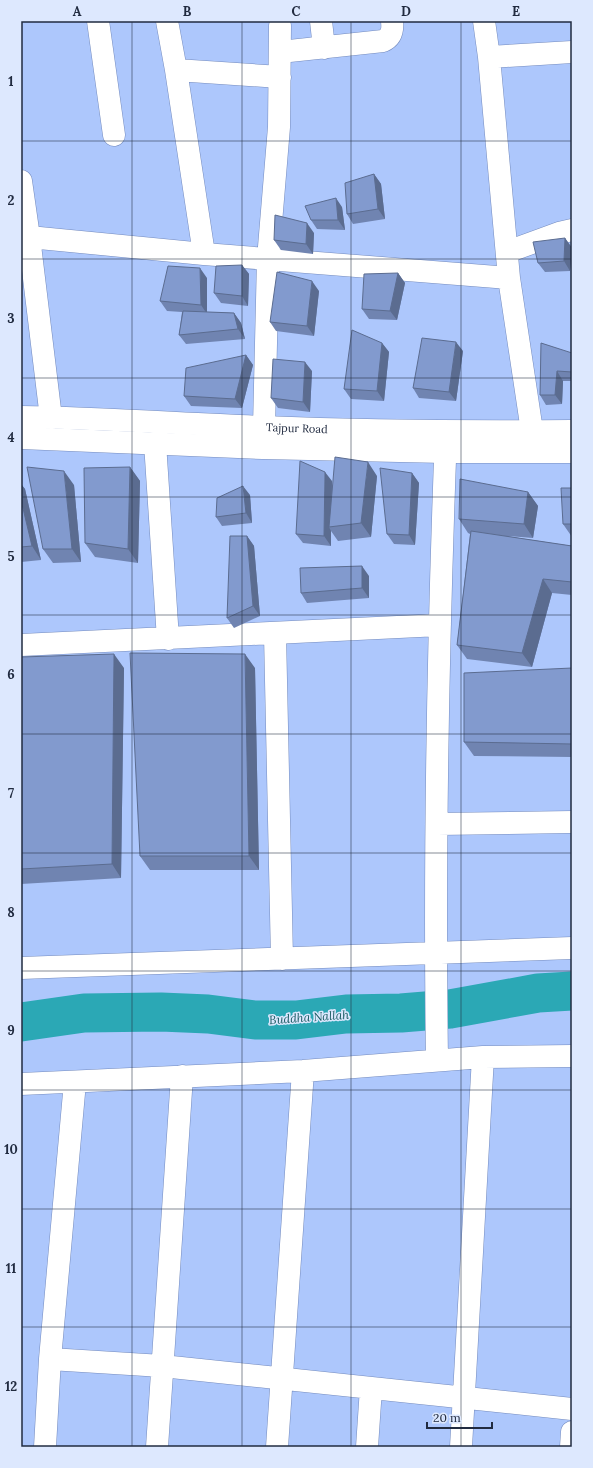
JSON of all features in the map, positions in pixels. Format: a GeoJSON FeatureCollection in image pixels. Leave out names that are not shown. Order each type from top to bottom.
{"type":"FeatureCollection","features":[{"type":"Feature","properties":{"kind":"street"},"geometry":{"type":"LineString","coordinates":[[98,21],[114,134]]}},
{"type":"Feature","properties":{"kind":"street"},"geometry":{"type":"LineString","coordinates":[[167,21],[176,70],[204,254]]}},
{"type":"Feature","properties":{"kind":"street"},"geometry":{"type":"LineString","coordinates":[[321,21],[324,48]]}},
{"type":"Feature","properties":{"kind":"street"},"geometry":{"type":"LineString","coordinates":[[280,52],[383,41],[388,39],[391,34],[392,21]]}},
{"type":"Feature","properties":{"kind":"street"},"geometry":{"type":"LineString","coordinates":[[484,21],[489,57],[509,278],[532,431]]}},
{"type":"Feature","properties":{"kind":"street"},"geometry":{"type":"LineString","coordinates":[[264,427],[268,259],[279,127],[280,26]]}},
{"type":"Feature","properties":{"kind":"street"},"geometry":{"type":"LineString","coordinates":[[489,57],[572,52]]}},
{"type":"Feature","properties":{"kind":"street"},"geometry":{"type":"LineString","coordinates":[[176,70],[280,77]]}},
{"type":"Feature","properties":{"kind":"street"},"geometry":{"type":"LineString","coordinates":[[21,181],[51,418]]}},
{"type":"Feature","properties":{"kind":"street"},"geometry":{"type":"LineString","coordinates":[[507,252],[559,233],[572,230]]}},
{"type":"Feature","properties":{"kind":"street"},"geometry":{"type":"LineString","coordinates":[[29,237],[204,254],[509,278]]}},
{"type":"Feature","properties":{"kind":"street","name":"Tajpur Road"},"geometry":{"type":"LineString","coordinates":[[21,417],[264,427],[572,452]]}},
{"type":"Feature","properties":{"kind":"street","name":"Tajpur Road"},"geometry":{"type":"LineString","coordinates":[[21,438],[263,448],[446,442],[532,431],[572,431]]}},
{"type":"Feature","properties":{"kind":"street"},"geometry":{"type":"LineString","coordinates":[[437,1060],[437,824],[440,625],[446,442]]}},
{"type":"Feature","properties":{"kind":"street"},"geometry":{"type":"LineString","coordinates":[[155,443],[168,639]]}},
{"type":"Feature","properties":{"kind":"street"},"geometry":{"type":"LineString","coordinates":[[21,646],[440,625]]}},
{"type":"Feature","properties":{"kind":"street"},"geometry":{"type":"LineString","coordinates":[[275,634],[282,959]]}},
{"type":"Feature","properties":{"kind":"street"},"geometry":{"type":"LineString","coordinates":[[437,824],[572,822]]}},
{"type":"Feature","properties":{"kind":"street"},"geometry":{"type":"LineString","coordinates":[[21,968],[282,959],[436,961],[572,948]]}},
{"type":"Feature","properties":{"kind":"street"},"geometry":{"type":"LineString","coordinates":[[21,1084],[303,1071],[437,1060],[572,1056]]}},
{"type":"Feature","properties":{"kind":"street"},"geometry":{"type":"LineString","coordinates":[[461,1447],[465,1398],[483,1058]]}},
{"type":"Feature","properties":{"kind":"street"},"geometry":{"type":"LineString","coordinates":[[276,1447],[303,1071]]}},
{"type":"Feature","properties":{"kind":"street"},"geometry":{"type":"LineString","coordinates":[[157,1447],[182,1076]]}},
{"type":"Feature","properties":{"kind":"street"},"geometry":{"type":"LineString","coordinates":[[45,1447],[50,1359],[75,1082]]}},
{"type":"Feature","properties":{"kind":"street"},"geometry":{"type":"LineString","coordinates":[[50,1359],[162,1366],[572,1409]]}},
{"type":"Feature","properties":{"kind":"street"},"geometry":{"type":"LineString","coordinates":[[367,1447],[371,1388]]}},
{"type":"Feature","properties":{"kind":"building"},"geometry":{"type":"Polygon","coordinates":[[[374,174],[378,209],[347,214],[345,183],[374,174]]]}},
{"type":"Feature","properties":{"kind":"building"},"geometry":{"type":"Polygon","coordinates":[[[336,198],[338,220],[311,220],[305,206],[336,198]]]}},
{"type":"Feature","properties":{"kind":"building"},"geometry":{"type":"Polygon","coordinates":[[[275,215],[307,223],[306,244],[274,240],[275,215]]]}},
{"type":"Feature","properties":{"kind":"building"},"geometry":{"type":"Polygon","coordinates":[[[565,238],[564,261],[538,263],[533,242],[565,238]]]}},
{"type":"Feature","properties":{"kind":"building"},"geometry":{"type":"Polygon","coordinates":[[[242,265],[242,296],[214,293],[216,266],[242,265]]]}},
{"type":"Feature","properties":{"kind":"building"},"geometry":{"type":"Polygon","coordinates":[[[168,266],[200,268],[201,305],[160,301],[168,266]]]}},
{"type":"Feature","properties":{"kind":"building"},"geometry":{"type":"Polygon","coordinates":[[[277,272],[312,281],[307,326],[270,322],[277,272]]]}},
{"type":"Feature","properties":{"kind":"building"},"geometry":{"type":"Polygon","coordinates":[[[398,273],[390,311],[362,309],[364,274],[398,273]]]}},
{"type":"Feature","properties":{"kind":"building"},"geometry":{"type":"Polygon","coordinates":[[[183,311],[234,313],[238,329],[179,335],[183,311]]]}},
{"type":"Feature","properties":{"kind":"building"},"geometry":{"type":"Polygon","coordinates":[[[352,330],[382,343],[377,391],[344,389],[352,330]]]}},
{"type":"Feature","properties":{"kind":"building"},"geometry":{"type":"Polygon","coordinates":[[[422,338],[456,342],[449,392],[413,388],[422,338]]]}},
{"type":"Feature","properties":{"kind":"building"},"geometry":{"type":"Polygon","coordinates":[[[541,343],[572,353],[572,372],[557,371],[555,395],[540,395],[541,343]]]}},
{"type":"Feature","properties":{"kind":"building"},"geometry":{"type":"Polygon","coordinates":[[[246,355],[235,399],[184,396],[186,368],[246,355]]]}},
{"type":"Feature","properties":{"kind":"building"},"geometry":{"type":"Polygon","coordinates":[[[273,359],[305,362],[303,402],[271,398],[273,359]]]}},
{"type":"Feature","properties":{"kind":"building"},"geometry":{"type":"Polygon","coordinates":[[[335,457],[368,462],[361,523],[329,527],[335,457]]]}},
{"type":"Feature","properties":{"kind":"building"},"geometry":{"type":"Polygon","coordinates":[[[300,461],[325,472],[324,536],[296,534],[300,461]]]}},
{"type":"Feature","properties":{"kind":"building"},"geometry":{"type":"Polygon","coordinates":[[[27,467],[64,471],[72,549],[43,549],[27,467]]]}},
{"type":"Feature","properties":{"kind":"building"},"geometry":{"type":"Polygon","coordinates":[[[130,467],[128,549],[85,543],[84,468],[130,467]]]}},
{"type":"Feature","properties":{"kind":"building"},"geometry":{"type":"Polygon","coordinates":[[[380,468],[412,473],[409,535],[387,534],[380,468]]]}},
{"type":"Feature","properties":{"kind":"building"},"geometry":{"type":"Polygon","coordinates":[[[460,479],[528,492],[524,524],[459,519],[460,479]]]}},
{"type":"Feature","properties":{"kind":"building"},"geometry":{"type":"Polygon","coordinates":[[[243,486],[246,513],[216,517],[217,498],[243,486]]]}},
{"type":"Feature","properties":{"kind":"building"},"geometry":{"type":"Polygon","coordinates":[[[561,488],[572,488],[572,524],[563,524],[561,488]]]}},
{"type":"Feature","properties":{"kind":"building"},"geometry":{"type":"Polygon","coordinates":[[[21,500],[32,546],[21,547],[21,500]]]}},
{"type":"Feature","properties":{"kind":"building"},"geometry":{"type":"Polygon","coordinates":[[[471,531],[572,546],[572,582],[543,579],[522,653],[457,645],[471,531]]]}},
{"type":"Feature","properties":{"kind":"building"},"geometry":{"type":"Polygon","coordinates":[[[230,536],[247,536],[253,606],[227,618],[230,536]]]}},
{"type":"Feature","properties":{"kind":"building"},"geometry":{"type":"Polygon","coordinates":[[[362,566],[362,588],[301,593],[300,568],[362,566]]]}},
{"type":"Feature","properties":{"kind":"building"},"geometry":{"type":"Polygon","coordinates":[[[130,653],[245,654],[249,856],[140,856],[130,653]]]}},
{"type":"Feature","properties":{"kind":"building"},"geometry":{"type":"Polygon","coordinates":[[[114,654],[112,864],[21,869],[21,657],[114,654]]]}},
{"type":"Feature","properties":{"kind":"building"},"geometry":{"type":"Polygon","coordinates":[[[572,668],[572,744],[464,742],[464,673],[572,668]]]}},
{"type":"Feature","properties":{"kind":"waterway","name":"Buddha Nallah"},"geometry":{"type":"LineString","coordinates":[[21,1022],[84,1013],[161,1012],[208,1014],[255,1020],[296,1020],[346,1014],[401,1013],[450,1009],[538,993],[572,991]]}}]}
